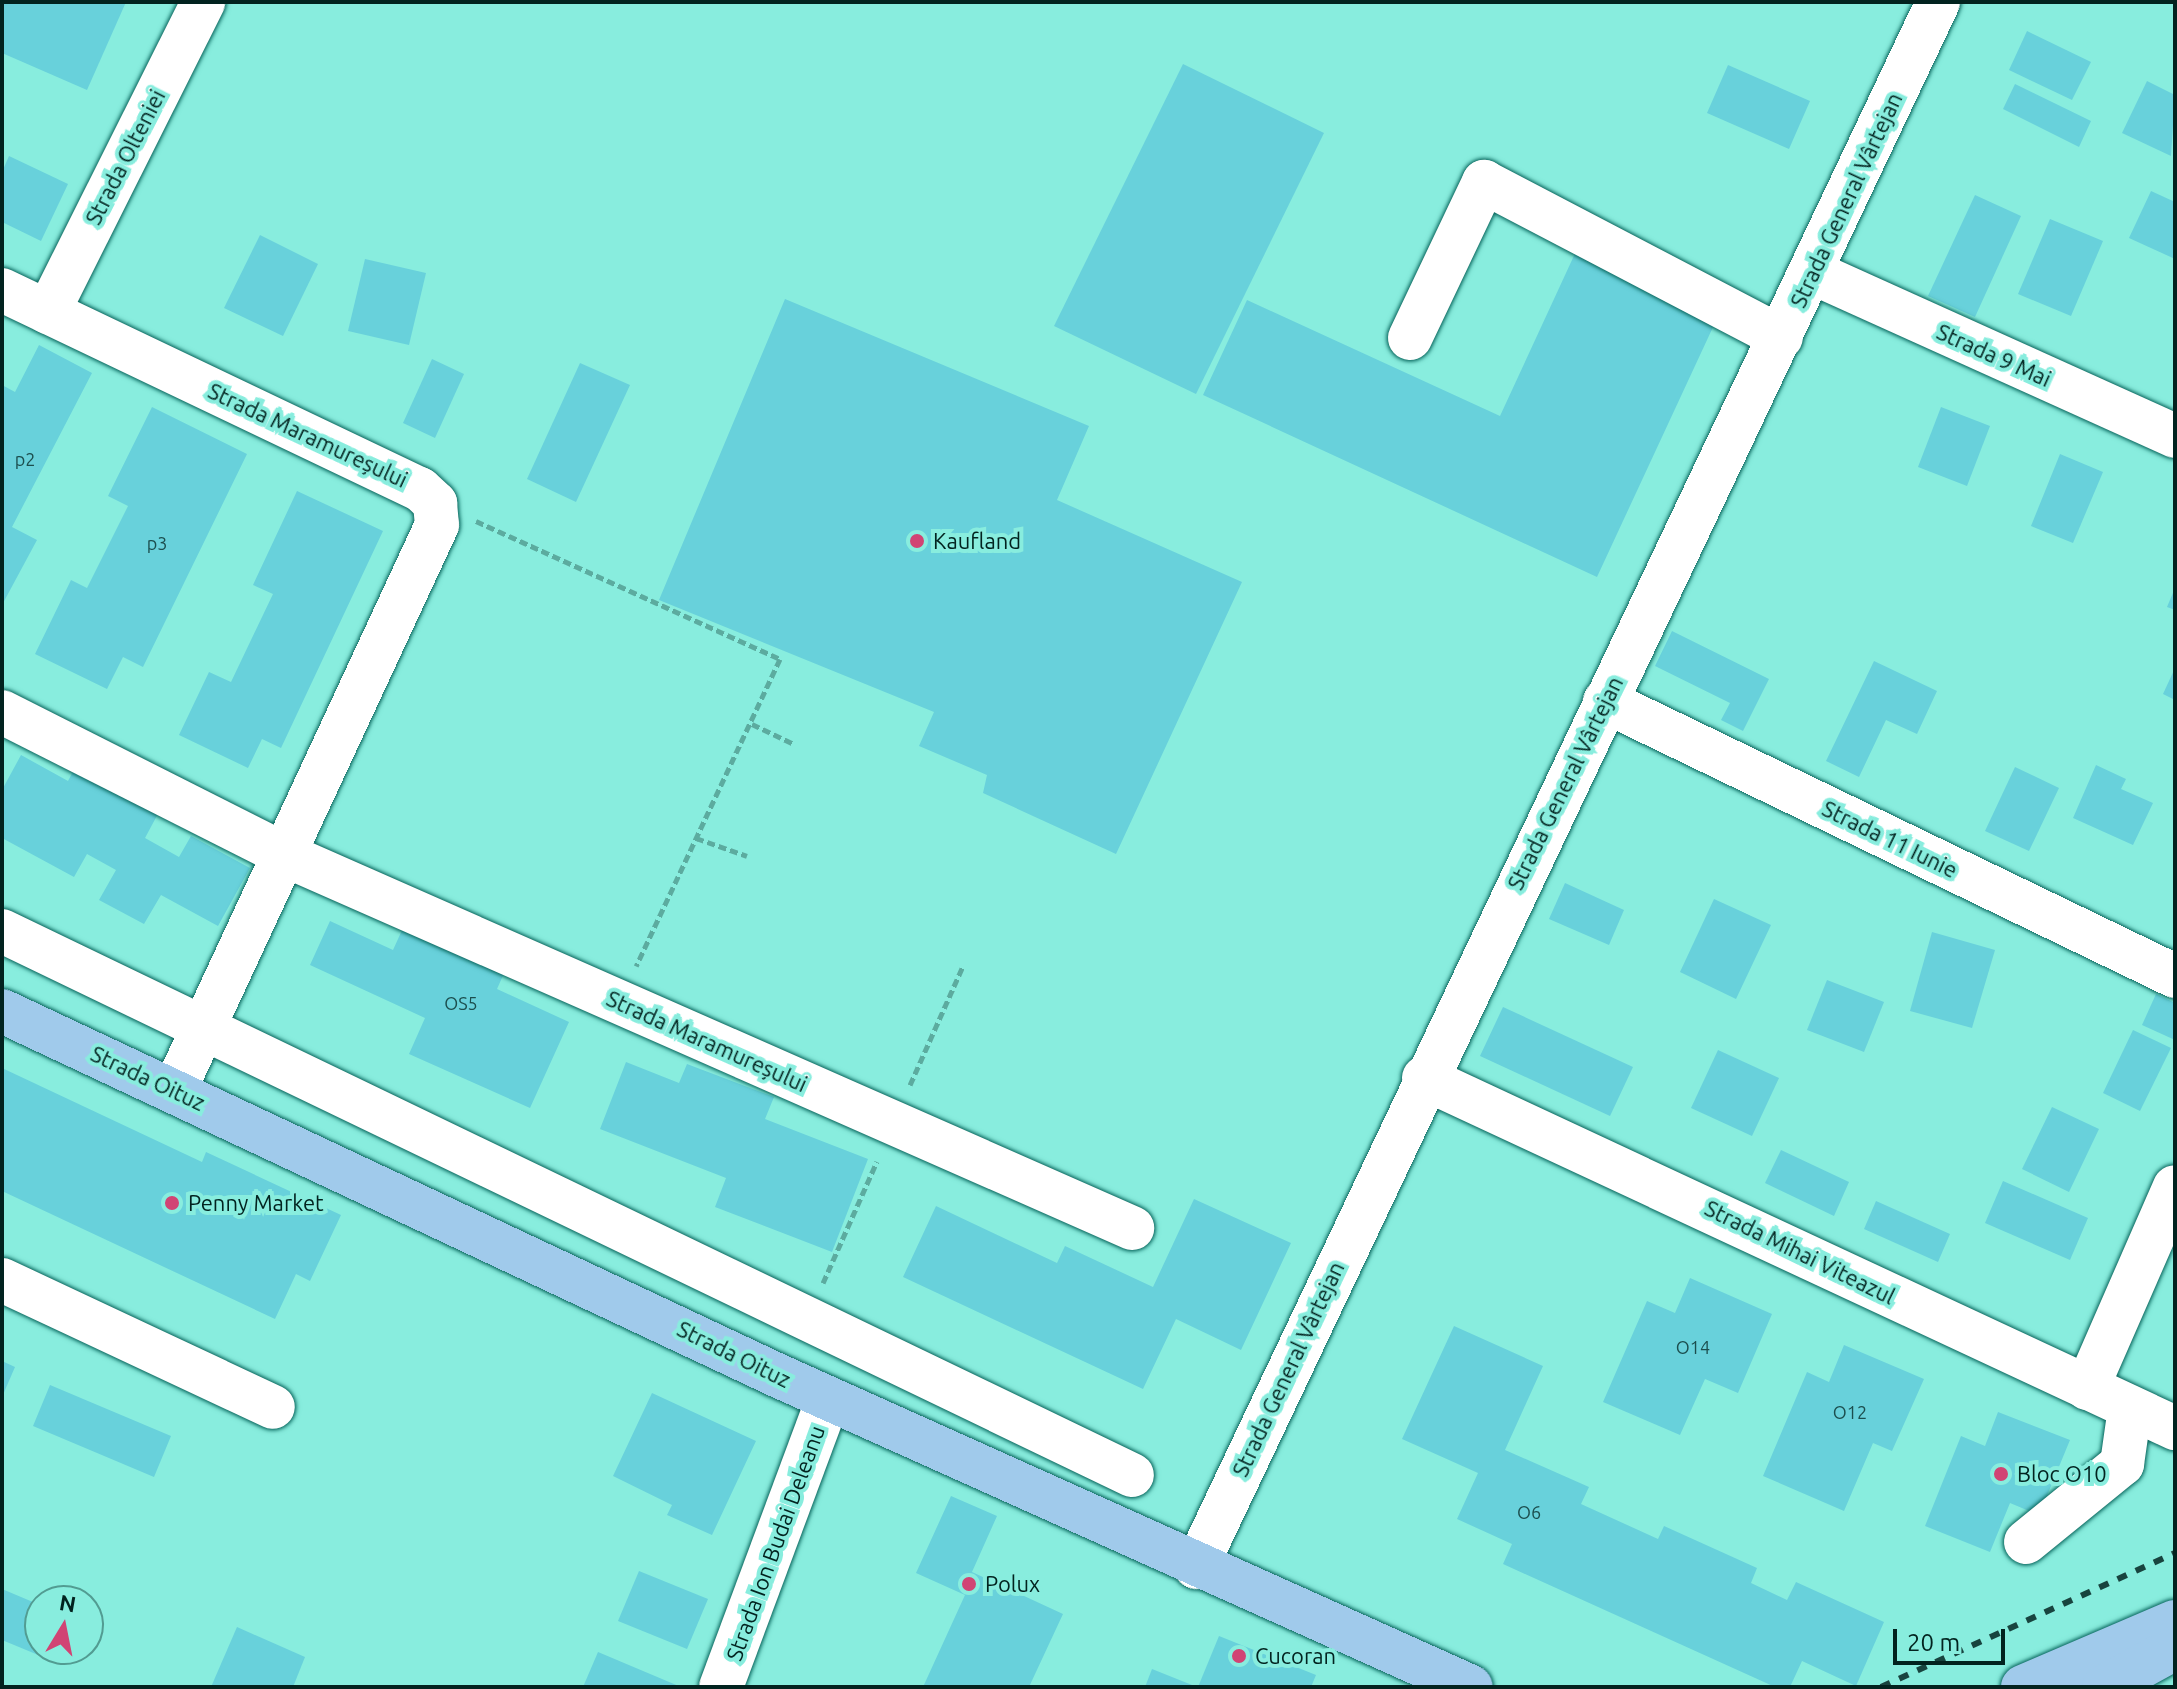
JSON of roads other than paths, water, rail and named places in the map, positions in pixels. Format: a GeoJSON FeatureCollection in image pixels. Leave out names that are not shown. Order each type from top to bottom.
{"type":"FeatureCollection","features":[{"type":"Feature","properties":{"kind":"main road","name":"Strada Oituz"},"geometry":{"type":"LineString","coordinates":[[2,1011],[828,1399],[1196,1567],[1471,1687]]}},
{"type":"Feature","properties":{"kind":"main road"},"geometry":{"type":"LineString","coordinates":[[2023,1687],[2175,1622]]}},
{"type":"Feature","properties":{"kind":"main road"},"geometry":{"type":"LineString","coordinates":[[2104,1687],[2175,1648]]}},
{"type":"Feature","properties":{"kind":"street","name":"Strada Olteniei"},"geometry":{"type":"LineString","coordinates":[[48,312],[203,2]]}},
{"type":"Feature","properties":{"kind":"street","name":"Strada General Vârtejan"},"geometry":{"type":"LineString","coordinates":[[1196,1567],[1424,1078],[1814,273],[1938,2]]}},
{"type":"Feature","properties":{"kind":"street"},"geometry":{"type":"LineString","coordinates":[[1410,338],[1484,182],[1781,337]]}},
{"type":"Feature","properties":{"kind":"street","name":"Strada 9 Mai"},"geometry":{"type":"LineString","coordinates":[[1814,273],[2175,436]]}},
{"type":"Feature","properties":{"kind":"street","name":"Strada Maramureșului"},"geometry":{"type":"LineString","coordinates":[[2,290],[420,489],[435,503],[437,525],[283,854]]}},
{"type":"Feature","properties":{"kind":"street","name":"Strada 11 Iunie"},"geometry":{"type":"LineString","coordinates":[[1605,701],[2175,976]]}},
{"type":"Feature","properties":{"kind":"street","name":"Strada Maramureșului"},"geometry":{"type":"LineString","coordinates":[[2,712],[283,854],[1132,1228]]}},
{"type":"Feature","properties":{"kind":"street"},"geometry":{"type":"LineString","coordinates":[[174,1091],[283,854]]}},
{"type":"Feature","properties":{"kind":"street"},"geometry":{"type":"LineString","coordinates":[[2,931],[1132,1475]]}},
{"type":"Feature","properties":{"kind":"street","name":"Strada Mihai Viteazul"},"geometry":{"type":"LineString","coordinates":[[1424,1078],[2175,1428]]}},
{"type":"Feature","properties":{"kind":"street"},"geometry":{"type":"LineString","coordinates":[[2087,1388],[2175,1187]]}},
{"type":"Feature","properties":{"kind":"street"},"geometry":{"type":"LineString","coordinates":[[2,1280],[273,1407]]}},
{"type":"Feature","properties":{"kind":"street","name":"Strada Ion Budai Deleanu"},"geometry":{"type":"LineString","coordinates":[[721,1687],[828,1399]]}},
{"type":"Feature","properties":{"kind":"street"},"geometry":{"type":"LineString","coordinates":[[2026,1542],[2122,1464],[2130,1408]]}},
{"type":"Feature","properties":{"kind":"railway"},"geometry":{"type":"LineString","coordinates":[[1881,1687],[2175,1553]]}},
{"type":"Feature","properties":{"kind":"place","name":"Kaufland"},"geometry":{"type":"Point","coordinates":[917,541]}},
{"type":"Feature","properties":{"kind":"place","name":"Penny Market"},"geometry":{"type":"Point","coordinates":[172,1203]}},
{"type":"Feature","properties":{"kind":"place","name":"Bloc O10"},"geometry":{"type":"Point","coordinates":[2001,1474]}},
{"type":"Feature","properties":{"kind":"place","name":"Polux"},"geometry":{"type":"Point","coordinates":[969,1584]}},
{"type":"Feature","properties":{"kind":"place","name":"Cucoran"},"geometry":{"type":"Point","coordinates":[1239,1656]}}]}
